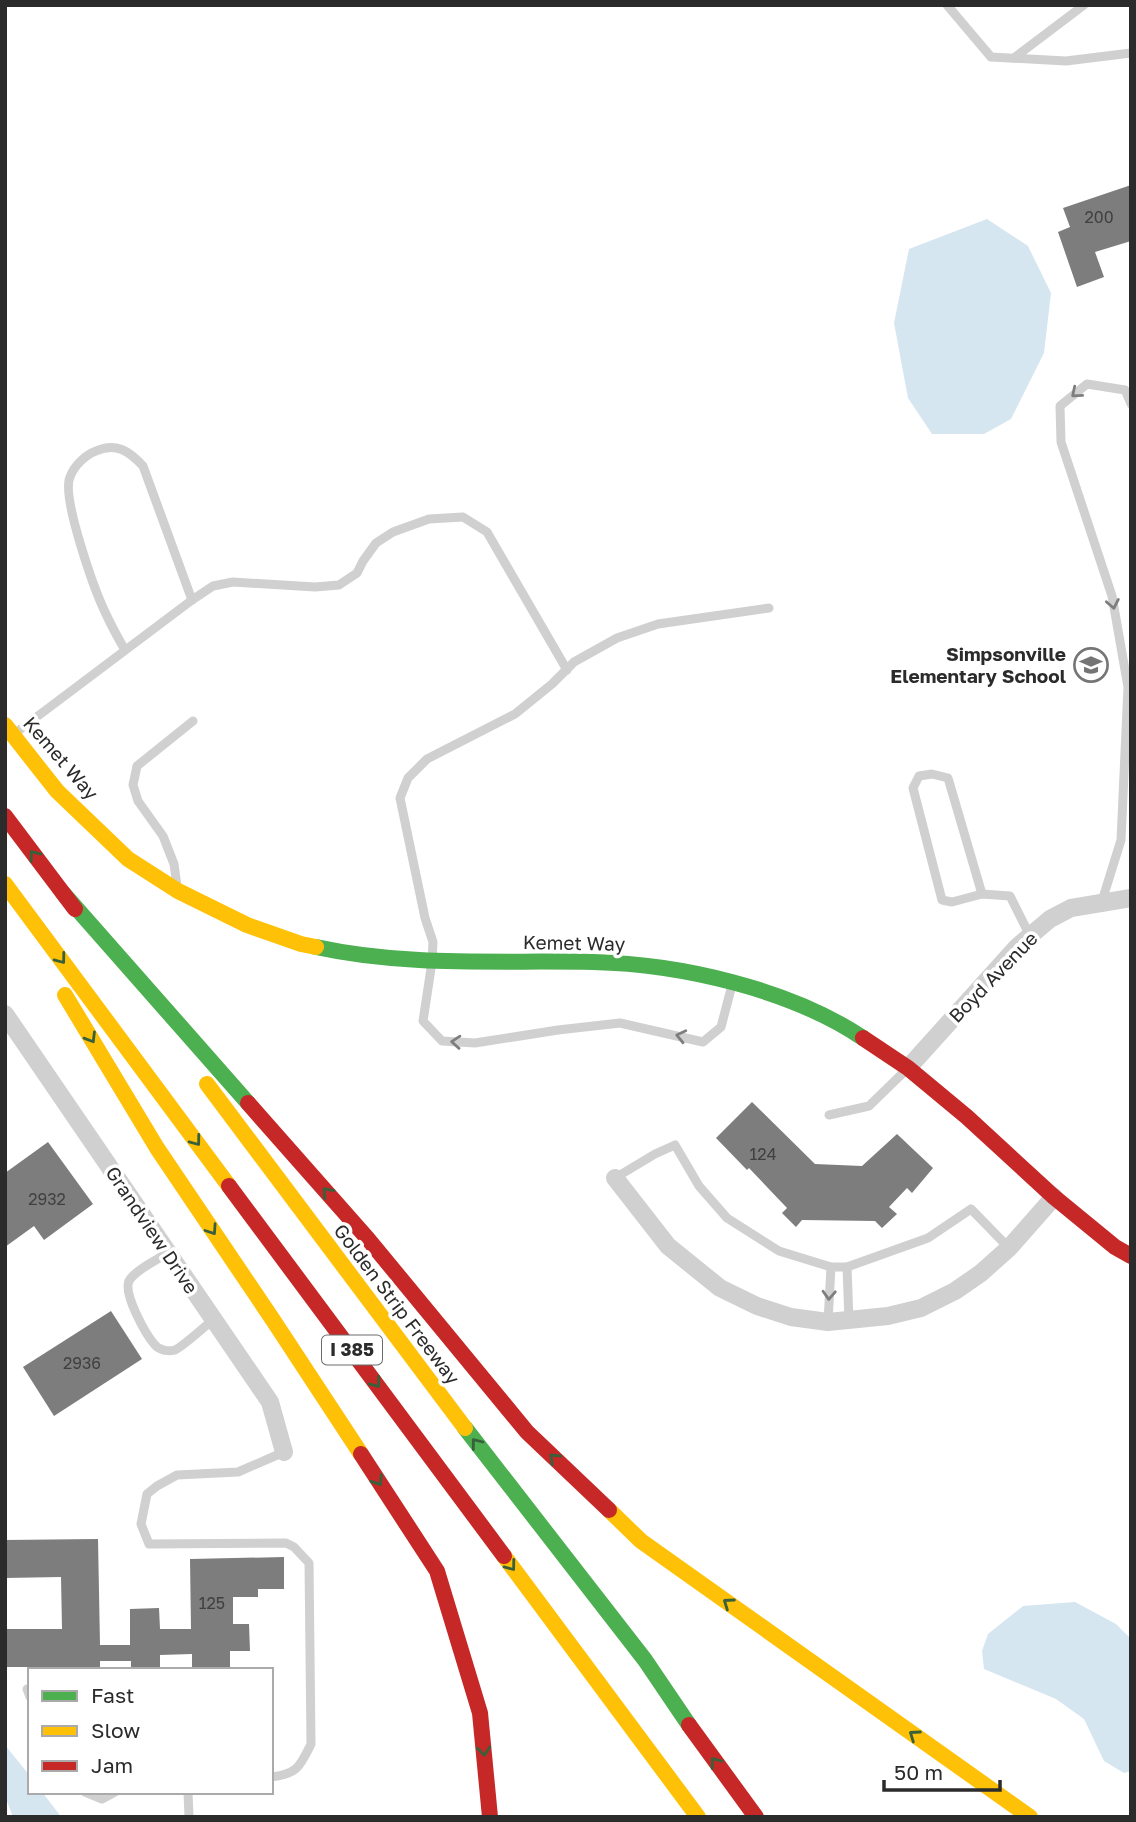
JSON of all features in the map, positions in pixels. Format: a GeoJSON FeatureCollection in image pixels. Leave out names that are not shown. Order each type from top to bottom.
{"type":"FeatureCollection","features":[{"type":"Feature","properties":{"kind":"main road","name":"Kemet Way"},"geometry":{"type":"LineString","coordinates":[[9,730],[57,791],[128,859],[178,891],[247,925],[301,944],[346,954],[432,962],[596,962],[668,968],[771,993],[844,1025],[908,1068],[968,1117],[1054,1197],[1115,1247],[1131,1256]]}},
{"type":"Feature","properties":{"kind":"main road"},"geometry":{"type":"LineString","coordinates":[[5,816],[181,1050]]}},
{"type":"Feature","properties":{"kind":"main road","name":"I 385"},"geometry":{"type":"LineString","coordinates":[[5,884],[698,1817]]}},
{"type":"Feature","properties":{"kind":"main road"},"geometry":{"type":"LineString","coordinates":[[64,893],[368,1239],[527,1432],[555,1460],[641,1541],[1030,1817]]}},
{"type":"Feature","properties":{"kind":"main road"},"geometry":{"type":"LineString","coordinates":[[5,895],[157,1148],[437,1571],[480,1713],[490,1817]]}},
{"type":"Feature","properties":{"kind":"main road","name":"Golden Strip Freeway"},"geometry":{"type":"LineString","coordinates":[[197,1072],[474,1440],[637,1649],[703,1746],[756,1817]]}},
{"type":"Feature","properties":{"kind":"street","name":"Boyd Avenue"},"geometry":{"type":"LineString","coordinates":[[908,1068],[1000,966],[1050,919],[1071,908],[1131,898]]}},
{"type":"Feature","properties":{"kind":"street","name":"Grandview Drive"},"geometry":{"type":"LineString","coordinates":[[5,1014],[270,1402],[284,1452]]}},
{"type":"Feature","properties":{"kind":"street"},"geometry":{"type":"LineString","coordinates":[[615,1178],[668,1246],[720,1288],[757,1306],[791,1317],[828,1322],[888,1316],[921,1308],[954,1291],[981,1273],[1009,1248],[1054,1197]]}},
{"type":"Feature","properties":{"kind":"lane"},"geometry":{"type":"LineString","coordinates":[[947,5],[991,57],[1066,61],[1131,53]]}},
{"type":"Feature","properties":{"kind":"lane"},"geometry":{"type":"LineString","coordinates":[[1014,58],[1084,5]]}},
{"type":"Feature","properties":{"kind":"lane"},"geometry":{"type":"LineString","coordinates":[[1102,901],[1121,839],[1129,685],[1112,596],[1061,442],[1060,406],[1087,384],[1125,390],[1131,404]]}},
{"type":"Feature","properties":{"kind":"lane"},"geometry":{"type":"LineString","coordinates":[[125,650],[104,610],[74,523],[69,478],[82,459],[94,451],[108,447],[130,452],[143,466],[192,600]]}},
{"type":"Feature","properties":{"kind":"lane"},"geometry":{"type":"LineString","coordinates":[[9,730],[213,586],[233,582],[315,587],[339,585],[357,573],[376,543],[393,532],[429,519],[463,517],[487,532],[567,670]]}},
{"type":"Feature","properties":{"kind":"lane"},"geometry":{"type":"LineString","coordinates":[[732,982],[721,1027],[703,1042],[620,1023],[475,1043],[442,1041],[423,1021],[433,942],[425,918],[400,798],[408,778],[427,759],[515,714],[574,662],[617,638],[658,624],[769,608]]}},
{"type":"Feature","properties":{"kind":"lane"},"geometry":{"type":"LineString","coordinates":[[178,891],[174,863],[163,836],[138,802],[133,785],[137,766],[193,721]]}},
{"type":"Feature","properties":{"kind":"lane"},"geometry":{"type":"LineString","coordinates":[[982,894],[947,778],[932,774],[919,776],[913,788],[942,900],[951,902],[982,894],[1010,896],[1030,936]]}},
{"type":"Feature","properties":{"kind":"lane"},"geometry":{"type":"LineString","coordinates":[[829,1115],[869,1106],[908,1068]]}},
{"type":"Feature","properties":{"kind":"lane"},"geometry":{"type":"LineString","coordinates":[[615,1178],[675,1145],[699,1186],[727,1218],[779,1251],[831,1267],[847,1267],[928,1238],[971,1209],[1009,1248]]}},
{"type":"Feature","properties":{"kind":"lane"},"geometry":{"type":"LineString","coordinates":[[168,1252],[129,1280],[127,1291],[133,1309],[156,1347],[165,1351],[175,1350],[214,1319]]}},
{"type":"Feature","properties":{"kind":"lane"},"geometry":{"type":"LineString","coordinates":[[828,1322],[831,1267]]}},
{"type":"Feature","properties":{"kind":"lane"},"geometry":{"type":"LineString","coordinates":[[847,1267],[849,1321]]}},
{"type":"Feature","properties":{"kind":"lane"},"geometry":{"type":"LineString","coordinates":[[273,1777],[284,1776],[301,1766],[311,1744],[309,1563],[294,1547],[286,1543],[149,1544],[141,1524],[147,1494],[177,1475],[238,1472],[284,1452]]}},
{"type":"Feature","properties":{"kind":"lane"},"geometry":{"type":"LineString","coordinates":[[90,1794],[102,1799],[111,1794]]}},
{"type":"Feature","properties":{"kind":"lane"},"geometry":{"type":"LineString","coordinates":[[188,1794],[189,1817]]}},
{"type":"Feature","properties":{"kind":"water"},"geometry":{"type":"Polygon","coordinates":[[[987,219],[1028,246],[1051,293],[1044,353],[1011,419],[984,434],[932,434],[908,398],[894,323],[909,249],[987,219]]]}},
{"type":"Feature","properties":{"kind":"water"},"geometry":{"type":"Polygon","coordinates":[[[1075,1602],[1116,1624],[1131,1639],[1131,1771],[1124,1773],[1104,1761],[1084,1719],[1056,1699],[984,1669],[982,1651],[988,1634],[1023,1606],[1075,1602]]]}},
{"type":"Feature","properties":{"kind":"water"},"geometry":{"type":"Polygon","coordinates":[[[5,1745],[28,1774],[28,1794],[44,1794],[59,1817],[13,1817],[5,1796],[5,1745]]]}},
{"type":"Feature","properties":{"kind":"building"},"geometry":{"type":"Polygon","coordinates":[[[1131,185],[1131,241],[1095,252],[1104,277],[1077,287],[1058,232],[1070,227],[1063,208],[1131,185]]]}},
{"type":"Feature","properties":{"kind":"building"},"geometry":{"type":"Polygon","coordinates":[[[752,1102],[815,1164],[862,1166],[897,1134],[933,1168],[912,1193],[907,1188],[889,1207],[897,1214],[882,1228],[875,1221],[802,1220],[796,1227],[782,1213],[787,1208],[716,1138],[752,1102]]]}},
{"type":"Feature","properties":{"kind":"building"},"geometry":{"type":"Polygon","coordinates":[[[48,1142],[93,1204],[44,1240],[34,1226],[5,1247],[5,1173],[48,1142]]]}},
{"type":"Feature","properties":{"kind":"building"},"geometry":{"type":"Polygon","coordinates":[[[111,1311],[142,1359],[54,1416],[23,1367],[111,1311]]]}},
{"type":"Feature","properties":{"kind":"building"},"geometry":{"type":"Polygon","coordinates":[[[98,1539],[100,1645],[130,1645],[130,1609],[159,1608],[160,1629],[191,1629],[190,1559],[284,1557],[284,1589],[258,1589],[258,1597],[233,1597],[233,1624],[249,1624],[250,1651],[230,1651],[230,1668],[192,1668],[192,1654],[160,1655],[160,1668],[131,1668],[131,1661],[100,1661],[100,1668],[5,1667],[5,1629],[62,1629],[61,1577],[5,1578],[5,1540],[98,1539]]]}},
{"type":"Feature","properties":{"kind":"traffic: fast"},"geometry":{"type":"LineString","coordinates":[[63,893],[248,1103]]}},
{"type":"Feature","properties":{"kind":"traffic: fast"},"geometry":{"type":"LineString","coordinates":[[316,947],[419,960],[593,962],[662,968],[733,982],[768,993],[834,1021],[863,1038]]}},
{"type":"Feature","properties":{"kind":"traffic: fast"},"geometry":{"type":"LineString","coordinates":[[465,1428],[645,1660],[689,1725]]}},
{"type":"Feature","properties":{"kind":"traffic: slow"},"geometry":{"type":"LineString","coordinates":[[5,725],[57,791],[128,859],[178,891],[247,925],[316,947]]}},
{"type":"Feature","properties":{"kind":"traffic: slow"},"geometry":{"type":"LineString","coordinates":[[5,884],[229,1186]]}},
{"type":"Feature","properties":{"kind":"traffic: slow"},"geometry":{"type":"LineString","coordinates":[[65,995],[157,1148],[361,1454]]}},
{"type":"Feature","properties":{"kind":"traffic: slow"},"geometry":{"type":"LineString","coordinates":[[207,1084],[465,1428]]}},
{"type":"Feature","properties":{"kind":"traffic: slow"},"geometry":{"type":"LineString","coordinates":[[609,1510],[641,1541],[1030,1817]]}},
{"type":"Feature","properties":{"kind":"traffic: slow"},"geometry":{"type":"LineString","coordinates":[[504,1556],[698,1817]]}},
{"type":"Feature","properties":{"kind":"traffic: jam"},"geometry":{"type":"LineString","coordinates":[[5,816],[75,909]]}},
{"type":"Feature","properties":{"kind":"traffic: jam"},"geometry":{"type":"LineString","coordinates":[[863,1038],[908,1068],[967,1117],[1054,1197],[1115,1247],[1131,1256]]}},
{"type":"Feature","properties":{"kind":"traffic: jam"},"geometry":{"type":"LineString","coordinates":[[248,1103],[368,1239],[527,1432],[609,1510]]}},
{"type":"Feature","properties":{"kind":"traffic: jam"},"geometry":{"type":"LineString","coordinates":[[229,1186],[504,1556]]}},
{"type":"Feature","properties":{"kind":"traffic: jam"},"geometry":{"type":"LineString","coordinates":[[361,1454],[437,1571],[480,1713],[490,1817]]}},
{"type":"Feature","properties":{"kind":"traffic: jam"},"geometry":{"type":"LineString","coordinates":[[689,1725],[756,1817]]}},
{"type":"Feature","properties":{"kind":"place","name":"Simpsonville Elementary School"},"geometry":{"type":"Point","coordinates":[1091,665]}}]}
